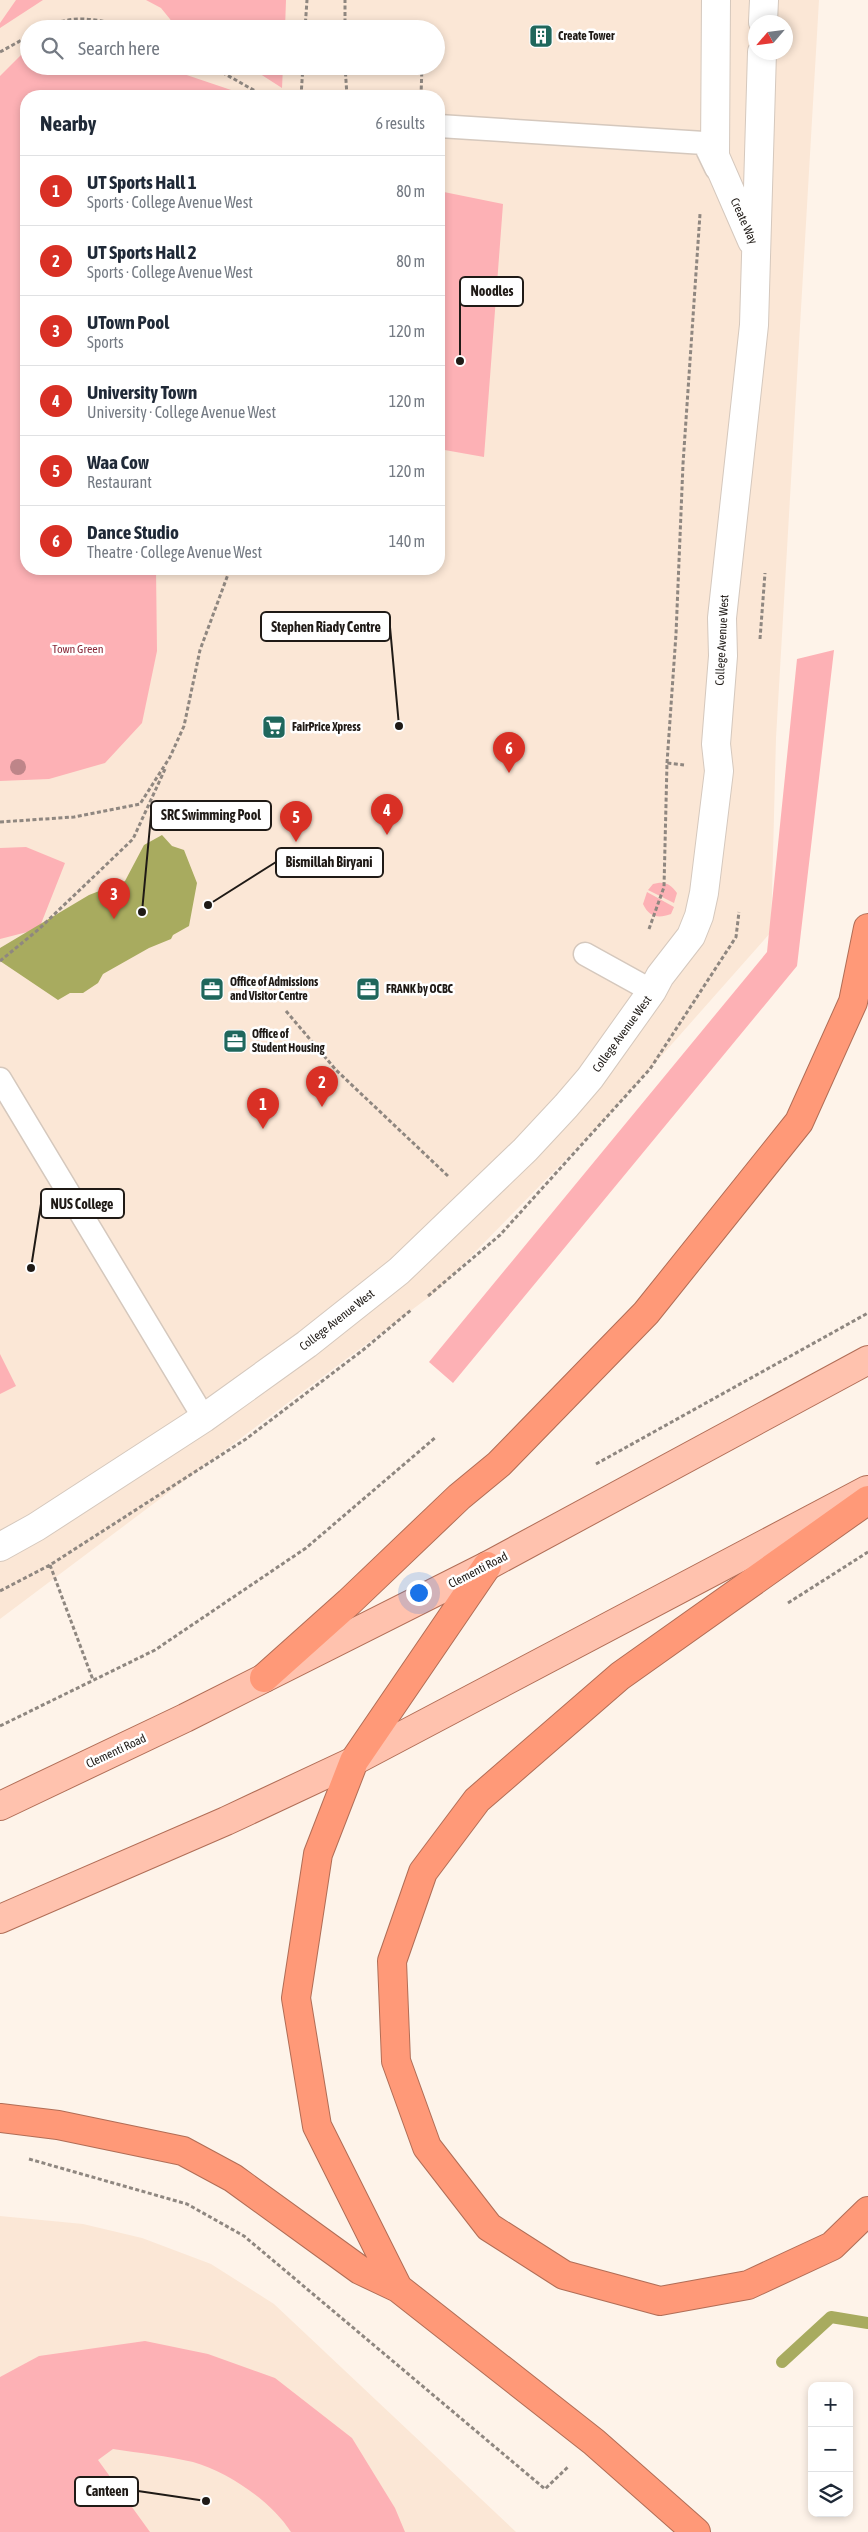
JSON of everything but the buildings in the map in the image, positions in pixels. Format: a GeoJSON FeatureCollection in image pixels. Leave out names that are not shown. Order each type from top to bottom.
{"type":"FeatureCollection","features":[{"type":"Feature","properties":{"kind":"highway"},"geometry":{"type":"LineString","coordinates":[[264,1678],[349,1602],[459,1497],[499,1464],[646,1312],[799,1122],[853,1002],[868,928]]}},
{"type":"Feature","properties":{"kind":"highway"},"geometry":{"type":"LineString","coordinates":[[868,1500],[620,1676],[477,1800],[423,1872],[392,1961],[396,2061],[426,2147],[489,2226],[564,2274],[660,2301],[748,2285],[832,2246],[868,2212]]}},
{"type":"Feature","properties":{"kind":"highway"},"geometry":{"type":"LineString","coordinates":[[398,2288],[317,2126],[296,1998],[318,1854],[354,1761],[486,1566]]}},
{"type":"Feature","properties":{"kind":"highway"},"geometry":{"type":"LineString","coordinates":[[0,2118],[58,2124],[183,2151],[232,2178],[360,2270],[398,2288],[594,2442],[696,2532]]}},
{"type":"Feature","properties":{"kind":"main road","name":"Clementi Road"},"geometry":{"type":"LineString","coordinates":[[0,1806],[186,1718],[486,1566],[868,1360]]}},
{"type":"Feature","properties":{"kind":"main road"},"geometry":{"type":"LineString","coordinates":[[0,1919],[226,1821],[354,1761],[868,1489]]}},
{"type":"Feature","properties":{"kind":"street","name":"Create Way"},"geometry":{"type":"LineString","coordinates":[[716,0],[715,156],[756,250]]}},
{"type":"Feature","properties":{"kind":"street"},"geometry":{"type":"LineString","coordinates":[[763,15],[764,0]]}},
{"type":"Feature","properties":{"kind":"street","name":"Create Way"},"geometry":{"type":"LineString","coordinates":[[756,250],[762,60]]}},
{"type":"Feature","properties":{"kind":"street","name":"College Avenue West"},"geometry":{"type":"LineString","coordinates":[[0,1547],[36,1527],[204,1418],[307,1344],[399,1271],[525,1150],[566,1106],[590,1078],[641,985],[660,976],[691,936],[699,916],[719,771],[716,744],[723,656],[722,618],[753,334],[756,250]]}},
{"type":"Feature","properties":{"kind":"lane"},"geometry":{"type":"LineString","coordinates":[[445,126],[704,144],[756,250]]}},
{"type":"Feature","properties":{"kind":"lane"},"geometry":{"type":"LineString","coordinates":[[584,954],[641,985]]}},
{"type":"Feature","properties":{"kind":"lane"},"geometry":{"type":"LineString","coordinates":[[0,1079],[204,1418]]}},
{"type":"Feature","properties":{"kind":"path"},"geometry":{"type":"LineString","coordinates":[[306,20],[307,0]]}},
{"type":"Feature","properties":{"kind":"path"},"geometry":{"type":"LineString","coordinates":[[345,0],[345,20]]}},
{"type":"Feature","properties":{"kind":"path"},"geometry":{"type":"LineString","coordinates":[[76,20],[96,18],[103,20]]}},
{"type":"Feature","properties":{"kind":"path"},"geometry":{"type":"LineString","coordinates":[[0,52],[20,41]]}},
{"type":"Feature","properties":{"kind":"path"},"geometry":{"type":"LineString","coordinates":[[227,75],[253,90]]}},
{"type":"Feature","properties":{"kind":"path"},"geometry":{"type":"LineString","coordinates":[[301,90],[302,75]]}},
{"type":"Feature","properties":{"kind":"path"},"geometry":{"type":"LineString","coordinates":[[346,75],[347,90]]}},
{"type":"Feature","properties":{"kind":"path"},"geometry":{"type":"LineString","coordinates":[[421,90],[422,75]]}},
{"type":"Feature","properties":{"kind":"path"},"geometry":{"type":"LineString","coordinates":[[641,985],[664,887],[667,762],[676,634],[683,464],[700,213]]}},
{"type":"Feature","properties":{"kind":"path"},"geometry":{"type":"LineString","coordinates":[[760,644],[766,565]]}},
{"type":"Feature","properties":{"kind":"path"},"geometry":{"type":"LineString","coordinates":[[0,961],[39,929],[133,839],[184,726],[200,650],[228,575]]}},
{"type":"Feature","properties":{"kind":"path"},"geometry":{"type":"LineString","coordinates":[[0,822],[74,817],[140,804],[170,757]]}},
{"type":"Feature","properties":{"kind":"path"},"geometry":{"type":"LineString","coordinates":[[667,762],[719,771]]}},
{"type":"Feature","properties":{"kind":"path"},"geometry":{"type":"LineString","coordinates":[[424,1299],[500,1235],[650,1069],[736,937],[739,909]]}},
{"type":"Feature","properties":{"kind":"path"},"geometry":{"type":"LineString","coordinates":[[286,1011],[336,1070],[472,1199],[500,1235]]}},
{"type":"Feature","properties":{"kind":"path"},"geometry":{"type":"LineString","coordinates":[[0,1591],[50,1564],[246,1439],[363,1350],[416,1306]]}},
{"type":"Feature","properties":{"kind":"path"},"geometry":{"type":"LineString","coordinates":[[593,1465],[868,1313]]}},
{"type":"Feature","properties":{"kind":"path"},"geometry":{"type":"LineString","coordinates":[[0,1726],[155,1650],[306,1548],[436,1438]]}},
{"type":"Feature","properties":{"kind":"path"},"geometry":{"type":"LineString","coordinates":[[36,1527],[93,1680]]}},
{"type":"Feature","properties":{"kind":"path"},"geometry":{"type":"LineString","coordinates":[[28,2159],[187,2204],[244,2236],[545,2489],[594,2442]]}},
{"type":"Feature","properties":{"kind":"shaded area"},"geometry":{"type":"Polygon","coordinates":[[[0,0],[819,0],[776,738],[771,932],[611,1113],[437,1291],[0,1619],[0,0]]]}},
{"type":"Feature","properties":{"kind":"shaded area"},"geometry":{"type":"Polygon","coordinates":[[[162,835],[172,846],[184,850],[197,883],[189,926],[173,935],[171,939],[149,948],[103,974],[98,983],[83,993],[70,993],[58,1000],[0,961],[0,948],[89,895],[125,881],[144,845],[162,835]]]}},
{"type":"Feature","properties":{"kind":"shaded area"},"geometry":{"type":"Polygon","coordinates":[[[0,2216],[83,2224],[142,2238],[211,2264],[274,2304],[516,2532],[0,2532],[0,2216]]]}},
{"type":"Feature","properties":{"kind":"green space"},"geometry":{"type":"Polygon","coordinates":[[[16,0],[43,0],[0,28],[0,23],[16,0]]]}},
{"type":"Feature","properties":{"kind":"green space"},"geometry":{"type":"Polygon","coordinates":[[[146,0],[286,0],[285,20],[171,20],[161,8],[146,0]]]}},
{"type":"Feature","properties":{"kind":"green space","name":"Town Green"},"geometry":{"type":"Polygon","coordinates":[[[20,56],[20,75],[187,75],[231,90],[20,90],[20,575],[156,575],[157,651],[142,723],[105,763],[49,779],[0,781],[0,76],[20,56]]]}},
{"type":"Feature","properties":{"kind":"green space"},"geometry":{"type":"Polygon","coordinates":[[[262,75],[283,75],[282,88],[262,75]]]}},
{"type":"Feature","properties":{"kind":"green space"},"geometry":{"type":"Polygon","coordinates":[[[445,192],[503,204],[484,457],[445,450],[445,192]]]}},
{"type":"Feature","properties":{"kind":"green space"},"geometry":{"type":"Polygon","coordinates":[[[834,650],[797,966],[453,1383],[429,1362],[767,952],[797,659],[834,650]]]}},
{"type":"Feature","properties":{"kind":"green space"},"geometry":{"type":"Polygon","coordinates":[[[26,847],[65,863],[39,929],[0,939],[0,848],[26,847]]]}},
{"type":"Feature","properties":{"kind":"green space"},"geometry":{"type":"Polygon","coordinates":[[[661,883],[671,886],[677,893],[674,903],[648,890],[653,884],[661,883]]]}},
{"type":"Feature","properties":{"kind":"green space"},"geometry":{"type":"Polygon","coordinates":[[[647,892],[674,907],[671,914],[654,916],[648,912],[643,904],[647,892]]]}},
{"type":"Feature","properties":{"kind":"green space"},"geometry":{"type":"Polygon","coordinates":[[[0,1354],[16,1386],[0,1394],[0,1354]]]}},
{"type":"Feature","properties":{"kind":"green space"},"geometry":{"type":"Polygon","coordinates":[[[145,2341],[208,2354],[275,2378],[352,2438],[395,2508],[405,2532],[291,2532],[272,2509],[248,2489],[220,2473],[193,2462],[113,2449],[98,2460],[150,2532],[0,2532],[0,2377],[39,2356],[145,2341]]]}},
{"type":"Feature","properties":{"kind":"waterway"},"geometry":{"type":"LineString","coordinates":[[782,2362],[831,2317],[868,2323]]}},
{"type":"Feature","properties":{"kind":"place","name":"Create Tower"},"geometry":{"type":"Point","coordinates":[541,36]}},
{"type":"Feature","properties":{"kind":"place","name":"Noodles"},"geometry":{"type":"Point","coordinates":[460,361]}},
{"type":"Feature","properties":{"kind":"place","name":"Stephen Riady Centre"},"geometry":{"type":"Point","coordinates":[399,726]}},
{"type":"Feature","properties":{"kind":"place","name":"FairPrice Xpress"},"geometry":{"type":"Point","coordinates":[274,727]}},
{"type":"Feature","properties":{"kind":"place","name":"Dance Studio"},"geometry":{"type":"Point","coordinates":[509,773]}},
{"type":"Feature","properties":{"kind":"place","name":"University Town"},"geometry":{"type":"Point","coordinates":[387,835]}},
{"type":"Feature","properties":{"kind":"place","name":"Waa Cow"},"geometry":{"type":"Point","coordinates":[296,842]}},
{"type":"Feature","properties":{"kind":"place","name":"Bismillah Biryani"},"geometry":{"type":"Point","coordinates":[208,905]}},
{"type":"Feature","properties":{"kind":"place","name":"SRC Swimming Pool"},"geometry":{"type":"Point","coordinates":[142,912]}},
{"type":"Feature","properties":{"kind":"place","name":"UTown Pool"},"geometry":{"type":"Point","coordinates":[114,919]}},
{"type":"Feature","properties":{"kind":"place","name":"Office of Admissions and Visitor Centre"},"geometry":{"type":"Point","coordinates":[212,989]}},
{"type":"Feature","properties":{"kind":"place","name":"FRANK by OCBC"},"geometry":{"type":"Point","coordinates":[368,989]}},
{"type":"Feature","properties":{"kind":"place","name":"Office of Student Housing"},"geometry":{"type":"Point","coordinates":[235,1041]}},
{"type":"Feature","properties":{"kind":"place","name":"UT Sports Hall 2"},"geometry":{"type":"Point","coordinates":[322,1107]}},
{"type":"Feature","properties":{"kind":"place","name":"UT Sports Hall 1"},"geometry":{"type":"Point","coordinates":[263,1129]}},
{"type":"Feature","properties":{"kind":"place","name":"NUS College"},"geometry":{"type":"Point","coordinates":[31,1268]}},
{"type":"Feature","properties":{"kind":"place","name":"Canteen"},"geometry":{"type":"Point","coordinates":[206,2501]}}]}
